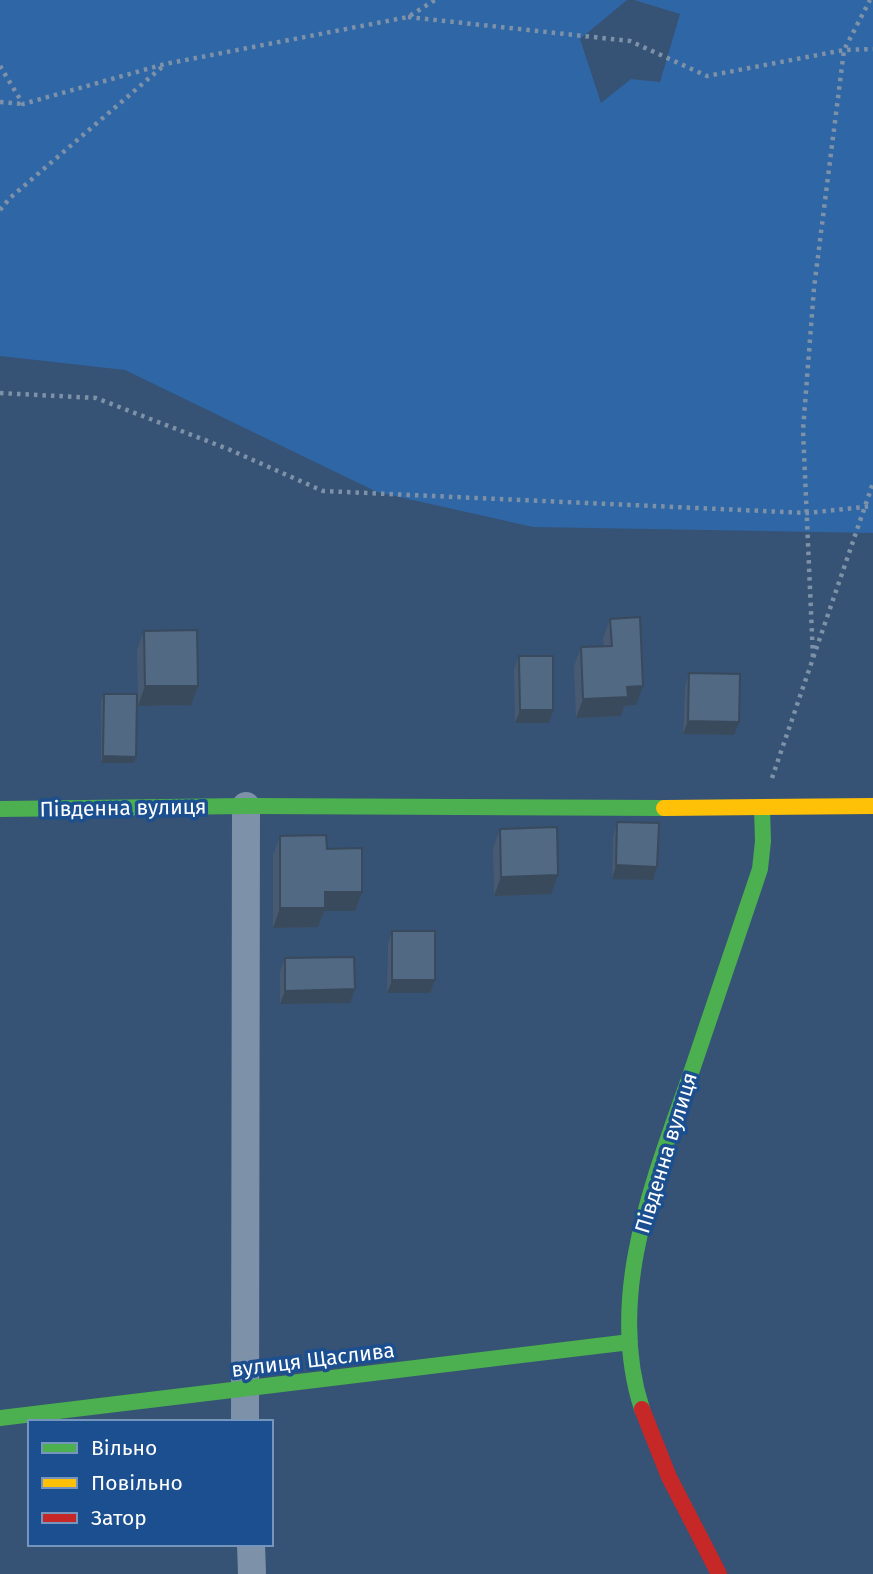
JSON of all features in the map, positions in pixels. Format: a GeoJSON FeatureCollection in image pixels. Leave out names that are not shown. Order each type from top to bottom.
{"type":"FeatureCollection","features":[{"type":"Feature","properties":{"kind":"street","name":"Південна вулиця"},"geometry":{"type":"LineString","coordinates":[[0,809],[246,806],[873,806]]}},
{"type":"Feature","properties":{"kind":"street"},"geometry":{"type":"LineString","coordinates":[[246,806],[246,1420]]}},
{"type":"Feature","properties":{"kind":"street","name":"Південна вулиця"},"geometry":{"type":"LineString","coordinates":[[719,1574],[672,1481],[646,1422],[633,1374],[630,1342],[633,1268],[645,1208],[760,869],[762,808]]}},
{"type":"Feature","properties":{"kind":"street","name":"вулиця Щаслива"},"geometry":{"type":"LineString","coordinates":[[0,1418],[630,1342]]}},
{"type":"Feature","properties":{"kind":"street"},"geometry":{"type":"LineString","coordinates":[[251,1546],[252,1574]]}},
{"type":"Feature","properties":{"kind":"path"},"geometry":{"type":"LineString","coordinates":[[408,17],[435,0]]}},
{"type":"Feature","properties":{"kind":"path"},"geometry":{"type":"LineString","coordinates":[[813,657],[803,430],[814,288],[844,50],[870,0]]}},
{"type":"Feature","properties":{"kind":"path"},"geometry":{"type":"LineString","coordinates":[[0,102],[23,104],[165,64],[408,17],[630,41],[708,76],[844,50],[873,49]]}},
{"type":"Feature","properties":{"kind":"path"},"geometry":{"type":"LineString","coordinates":[[0,210],[10,198],[165,64]]}},
{"type":"Feature","properties":{"kind":"path"},"geometry":{"type":"LineString","coordinates":[[0,65],[23,104]]}},
{"type":"Feature","properties":{"kind":"path"},"geometry":{"type":"LineString","coordinates":[[0,393],[96,398],[228,449],[323,491],[807,513],[873,506]]}},
{"type":"Feature","properties":{"kind":"path"},"geometry":{"type":"LineString","coordinates":[[762,808],[873,483]]}},
{"type":"Feature","properties":{"kind":"shaded area"},"geometry":{"type":"Polygon","coordinates":[[[0,0],[627,0],[580,39],[601,103],[631,79],[660,82],[680,14],[634,0],[873,0],[873,533],[533,527],[377,492],[125,370],[0,356],[0,0]]]}},
{"type":"Feature","properties":{"kind":"building"},"geometry":{"type":"Polygon","coordinates":[[[640,617],[643,686],[627,687],[628,697],[583,699],[581,647],[612,646],[610,619],[640,617]]]}},
{"type":"Feature","properties":{"kind":"building"},"geometry":{"type":"Polygon","coordinates":[[[197,630],[198,686],[145,686],[144,631],[197,630]]]}},
{"type":"Feature","properties":{"kind":"building"},"geometry":{"type":"Polygon","coordinates":[[[519,656],[553,656],[553,710],[520,710],[519,656]]]}},
{"type":"Feature","properties":{"kind":"building"},"geometry":{"type":"Polygon","coordinates":[[[689,673],[740,674],[739,722],[688,721],[689,673]]]}},
{"type":"Feature","properties":{"kind":"building"},"geometry":{"type":"Polygon","coordinates":[[[104,694],[137,694],[136,757],[103,756],[104,694]]]}},
{"type":"Feature","properties":{"kind":"building"},"geometry":{"type":"Polygon","coordinates":[[[617,822],[659,823],[657,867],[616,865],[617,822]]]}},
{"type":"Feature","properties":{"kind":"building"},"geometry":{"type":"Polygon","coordinates":[[[557,827],[558,875],[501,877],[500,829],[557,827]]]}},
{"type":"Feature","properties":{"kind":"building"},"geometry":{"type":"Polygon","coordinates":[[[326,835],[327,849],[362,848],[362,892],[325,892],[325,908],[280,908],[280,836],[326,835]]]}},
{"type":"Feature","properties":{"kind":"building"},"geometry":{"type":"Polygon","coordinates":[[[392,931],[435,931],[435,980],[392,980],[392,931]]]}},
{"type":"Feature","properties":{"kind":"building"},"geometry":{"type":"Polygon","coordinates":[[[354,957],[355,989],[285,991],[285,958],[354,957]]]}},
{"type":"Feature","properties":{"kind":"traffic: fast"},"geometry":{"type":"LineString","coordinates":[[0,809],[246,806],[664,808]]}},
{"type":"Feature","properties":{"kind":"traffic: fast"},"geometry":{"type":"LineString","coordinates":[[642,1409],[632,1366],[629,1323],[639,1237],[663,1152],[760,869],[762,808]]}},
{"type":"Feature","properties":{"kind":"traffic: fast"},"geometry":{"type":"LineString","coordinates":[[0,1418],[630,1342]]}},
{"type":"Feature","properties":{"kind":"traffic: slow"},"geometry":{"type":"LineString","coordinates":[[664,808],[873,806]]}},
{"type":"Feature","properties":{"kind":"traffic: jam"},"geometry":{"type":"LineString","coordinates":[[642,1409],[669,1477],[719,1574]]}}]}
